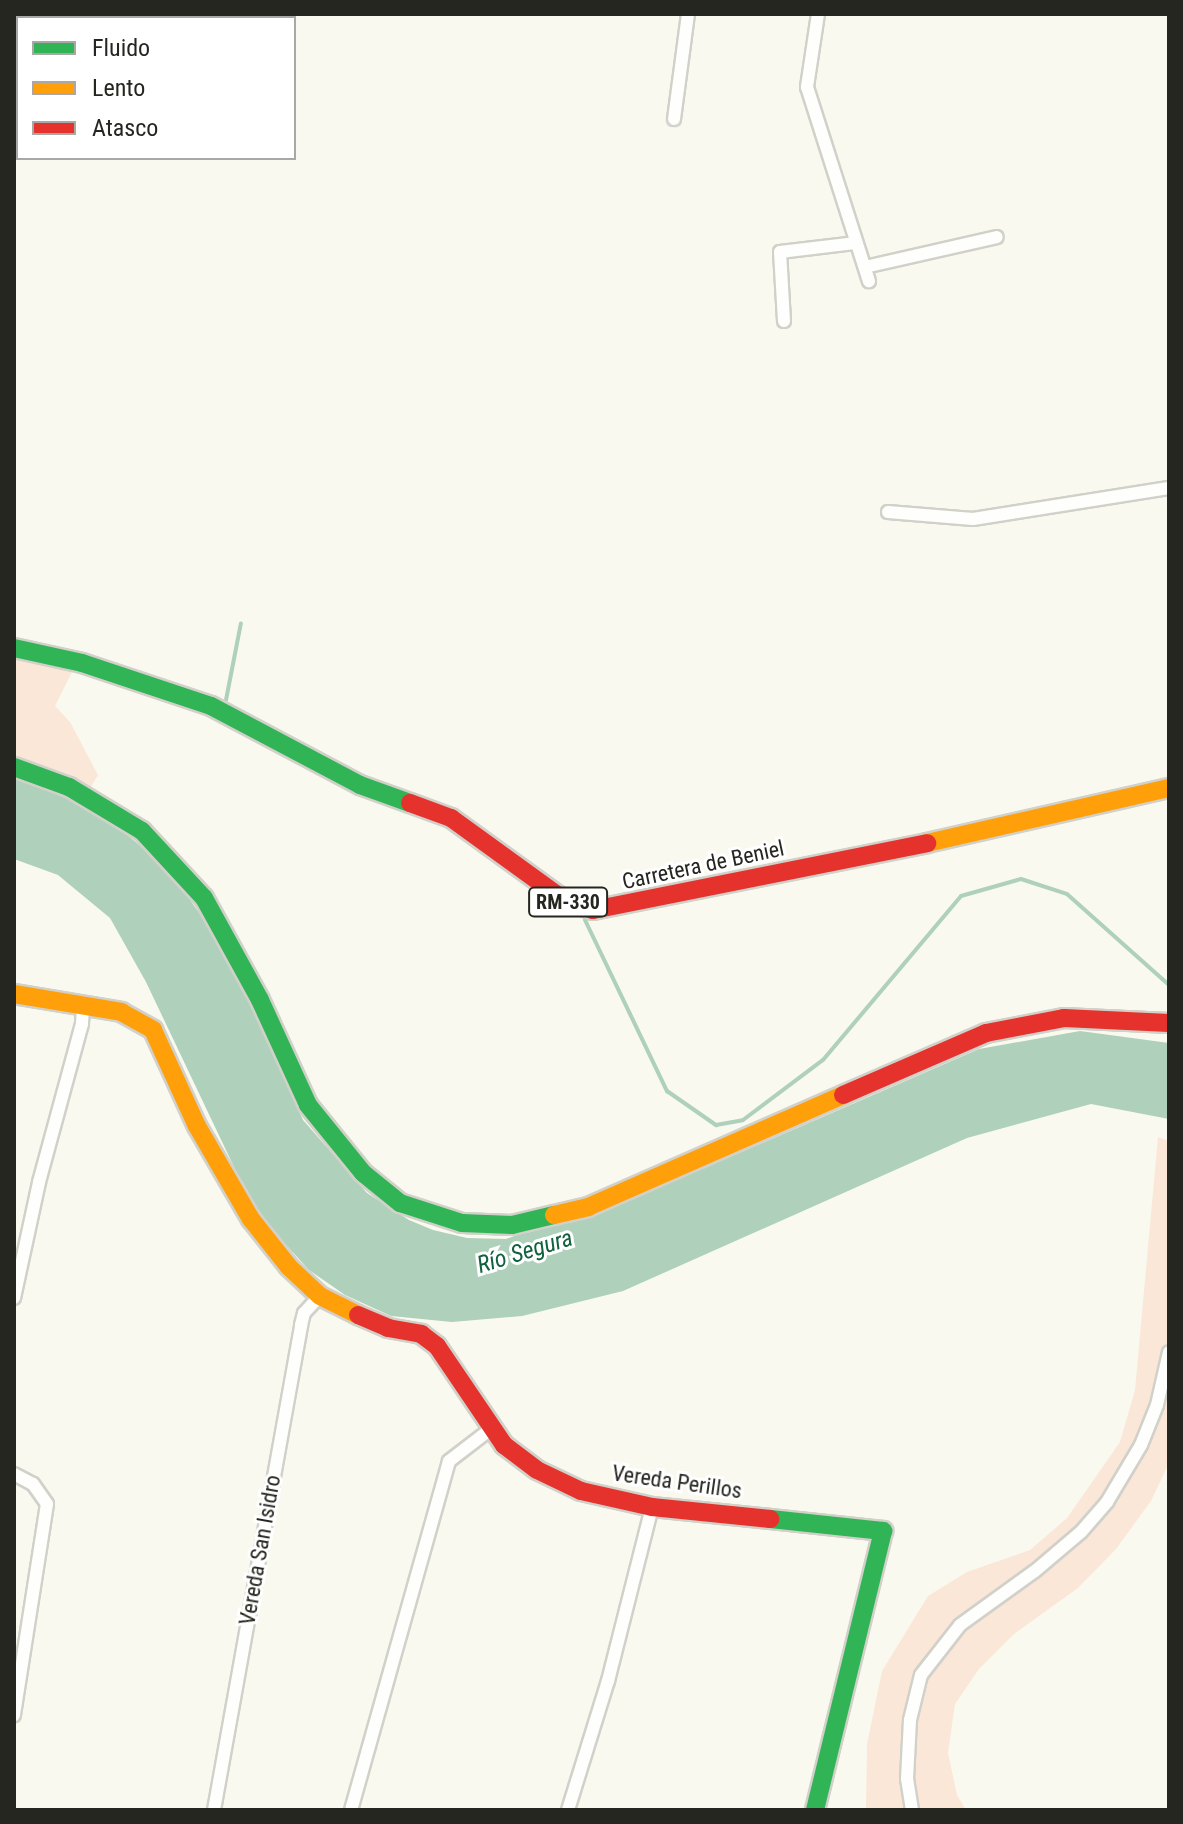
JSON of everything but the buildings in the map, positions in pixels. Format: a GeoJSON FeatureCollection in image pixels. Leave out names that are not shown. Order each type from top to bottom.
{"type":"FeatureCollection","features":[{"type":"Feature","properties":{"kind":"street"},"geometry":{"type":"LineString","coordinates":[[674,119],[688,14]]}},
{"type":"Feature","properties":{"kind":"street"},"geometry":{"type":"LineString","coordinates":[[818,14],[807,87],[869,281]]}},
{"type":"Feature","properties":{"kind":"street"},"geometry":{"type":"LineString","coordinates":[[865,267],[997,237]]}},
{"type":"Feature","properties":{"kind":"street"},"geometry":{"type":"LineString","coordinates":[[784,321],[780,252],[856,243]]}},
{"type":"Feature","properties":{"kind":"street"},"geometry":{"type":"LineString","coordinates":[[888,512],[973,519],[1169,488]]}},
{"type":"Feature","properties":{"kind":"street","name":"Carretera de Beniel"},"geometry":{"type":"LineString","coordinates":[[14,648],[82,663],[211,706],[360,785],[451,818],[563,899],[593,910],[923,844],[1169,788]]}},
{"type":"Feature","properties":{"kind":"street"},"geometry":{"type":"LineString","coordinates":[[14,767],[69,787],[142,831],[204,898],[260,1000],[308,1105],[339,1146],[363,1173],[400,1203],[462,1223],[512,1225],[588,1207],[986,1033],[1064,1018],[1169,1023]]}},
{"type":"Feature","properties":{"kind":"street","name":"Vereda Perillos"},"geometry":{"type":"LineString","coordinates":[[14,994],[83,1003],[121,1012],[153,1030],[197,1126],[251,1219],[289,1267],[320,1296],[376,1324],[421,1334],[437,1346],[504,1445],[537,1470],[581,1491],[652,1507],[883,1531],[815,1810]]}},
{"type":"Feature","properties":{"kind":"street"},"geometry":{"type":"LineString","coordinates":[[14,1298],[39,1182],[82,1024],[83,1003]]}},
{"type":"Feature","properties":{"kind":"street","name":"Vereda San Isidro"},"geometry":{"type":"LineString","coordinates":[[214,1810],[301,1325],[304,1313],[320,1296]]}},
{"type":"Feature","properties":{"kind":"street"},"geometry":{"type":"LineString","coordinates":[[912,1810],[907,1779],[910,1720],[921,1675],[960,1625],[1035,1571],[1081,1532],[1107,1502],[1141,1445],[1157,1405],[1169,1352]]}},
{"type":"Feature","properties":{"kind":"street"},"geometry":{"type":"LineString","coordinates":[[351,1810],[449,1461],[492,1428]]}},
{"type":"Feature","properties":{"kind":"street"},"geometry":{"type":"LineString","coordinates":[[14,1474],[33,1484],[47,1504],[14,1715]]}},
{"type":"Feature","properties":{"kind":"street"},"geometry":{"type":"LineString","coordinates":[[568,1810],[608,1681],[652,1507]]}},
{"type":"Feature","properties":{"kind":"shaded area"},"geometry":{"type":"Polygon","coordinates":[[[14,658],[74,668],[55,706],[70,722],[98,775],[89,790],[14,763],[14,658]]]}},
{"type":"Feature","properties":{"kind":"shaded area"},"geometry":{"type":"Polygon","coordinates":[[[1158,1137],[1169,1141],[1169,1463],[1151,1501],[1116,1549],[1078,1588],[1014,1634],[979,1669],[955,1704],[948,1753],[957,1795],[966,1810],[866,1810],[867,1744],[882,1671],[928,1596],[967,1572],[1030,1550],[1067,1518],[1120,1442],[1135,1390],[1158,1137]]]}},
{"type":"Feature","properties":{"kind":"water","name":"Río Segura"},"geometry":{"type":"Polygon","coordinates":[[[14,774],[51,787],[96,810],[168,868],[211,930],[251,1006],[303,1120],[367,1193],[409,1220],[433,1230],[467,1238],[506,1239],[677,1180],[979,1049],[1080,1031],[1169,1043],[1169,1119],[1091,1104],[967,1138],[623,1291],[522,1316],[452,1322],[391,1316],[345,1295],[309,1270],[266,1223],[235,1169],[146,982],[110,918],[58,875],[14,859],[14,774]]]}},
{"type":"Feature","properties":{"kind":"waterway"},"geometry":{"type":"LineString","coordinates":[[226,700],[241,623]]}},
{"type":"Feature","properties":{"kind":"waterway"},"geometry":{"type":"LineString","coordinates":[[585,920],[667,1091],[716,1125],[743,1120],[823,1060],[961,896],[1021,879],[1067,894],[1169,985]]}},
{"type":"Feature","properties":{"kind":"traffic: fast"},"geometry":{"type":"LineString","coordinates":[[14,648],[82,663],[211,706],[360,785],[410,803]]}},
{"type":"Feature","properties":{"kind":"traffic: fast"},"geometry":{"type":"LineString","coordinates":[[14,767],[69,787],[142,831],[204,898],[260,1000],[308,1105],[363,1173],[400,1203],[462,1223],[512,1225],[554,1215]]}},
{"type":"Feature","properties":{"kind":"traffic: fast"},"geometry":{"type":"LineString","coordinates":[[770,1519],[883,1531],[815,1810]]}},
{"type":"Feature","properties":{"kind":"traffic: slow"},"geometry":{"type":"LineString","coordinates":[[927,843],[1169,788]]}},
{"type":"Feature","properties":{"kind":"traffic: slow"},"geometry":{"type":"LineString","coordinates":[[14,994],[121,1012],[153,1030],[197,1126],[251,1219],[289,1267],[320,1296],[358,1315]]}},
{"type":"Feature","properties":{"kind":"traffic: slow"},"geometry":{"type":"LineString","coordinates":[[554,1215],[588,1207],[843,1095]]}},
{"type":"Feature","properties":{"kind":"traffic: jam"},"geometry":{"type":"LineString","coordinates":[[410,803],[451,818],[563,899],[593,910],[927,843]]}},
{"type":"Feature","properties":{"kind":"traffic: jam"},"geometry":{"type":"LineString","coordinates":[[843,1095],[986,1033],[1064,1018],[1169,1023]]}},
{"type":"Feature","properties":{"kind":"traffic: jam"},"geometry":{"type":"LineString","coordinates":[[358,1315],[388,1328],[421,1334],[437,1346],[504,1445],[537,1470],[581,1491],[652,1507],[770,1519]]}}]}
